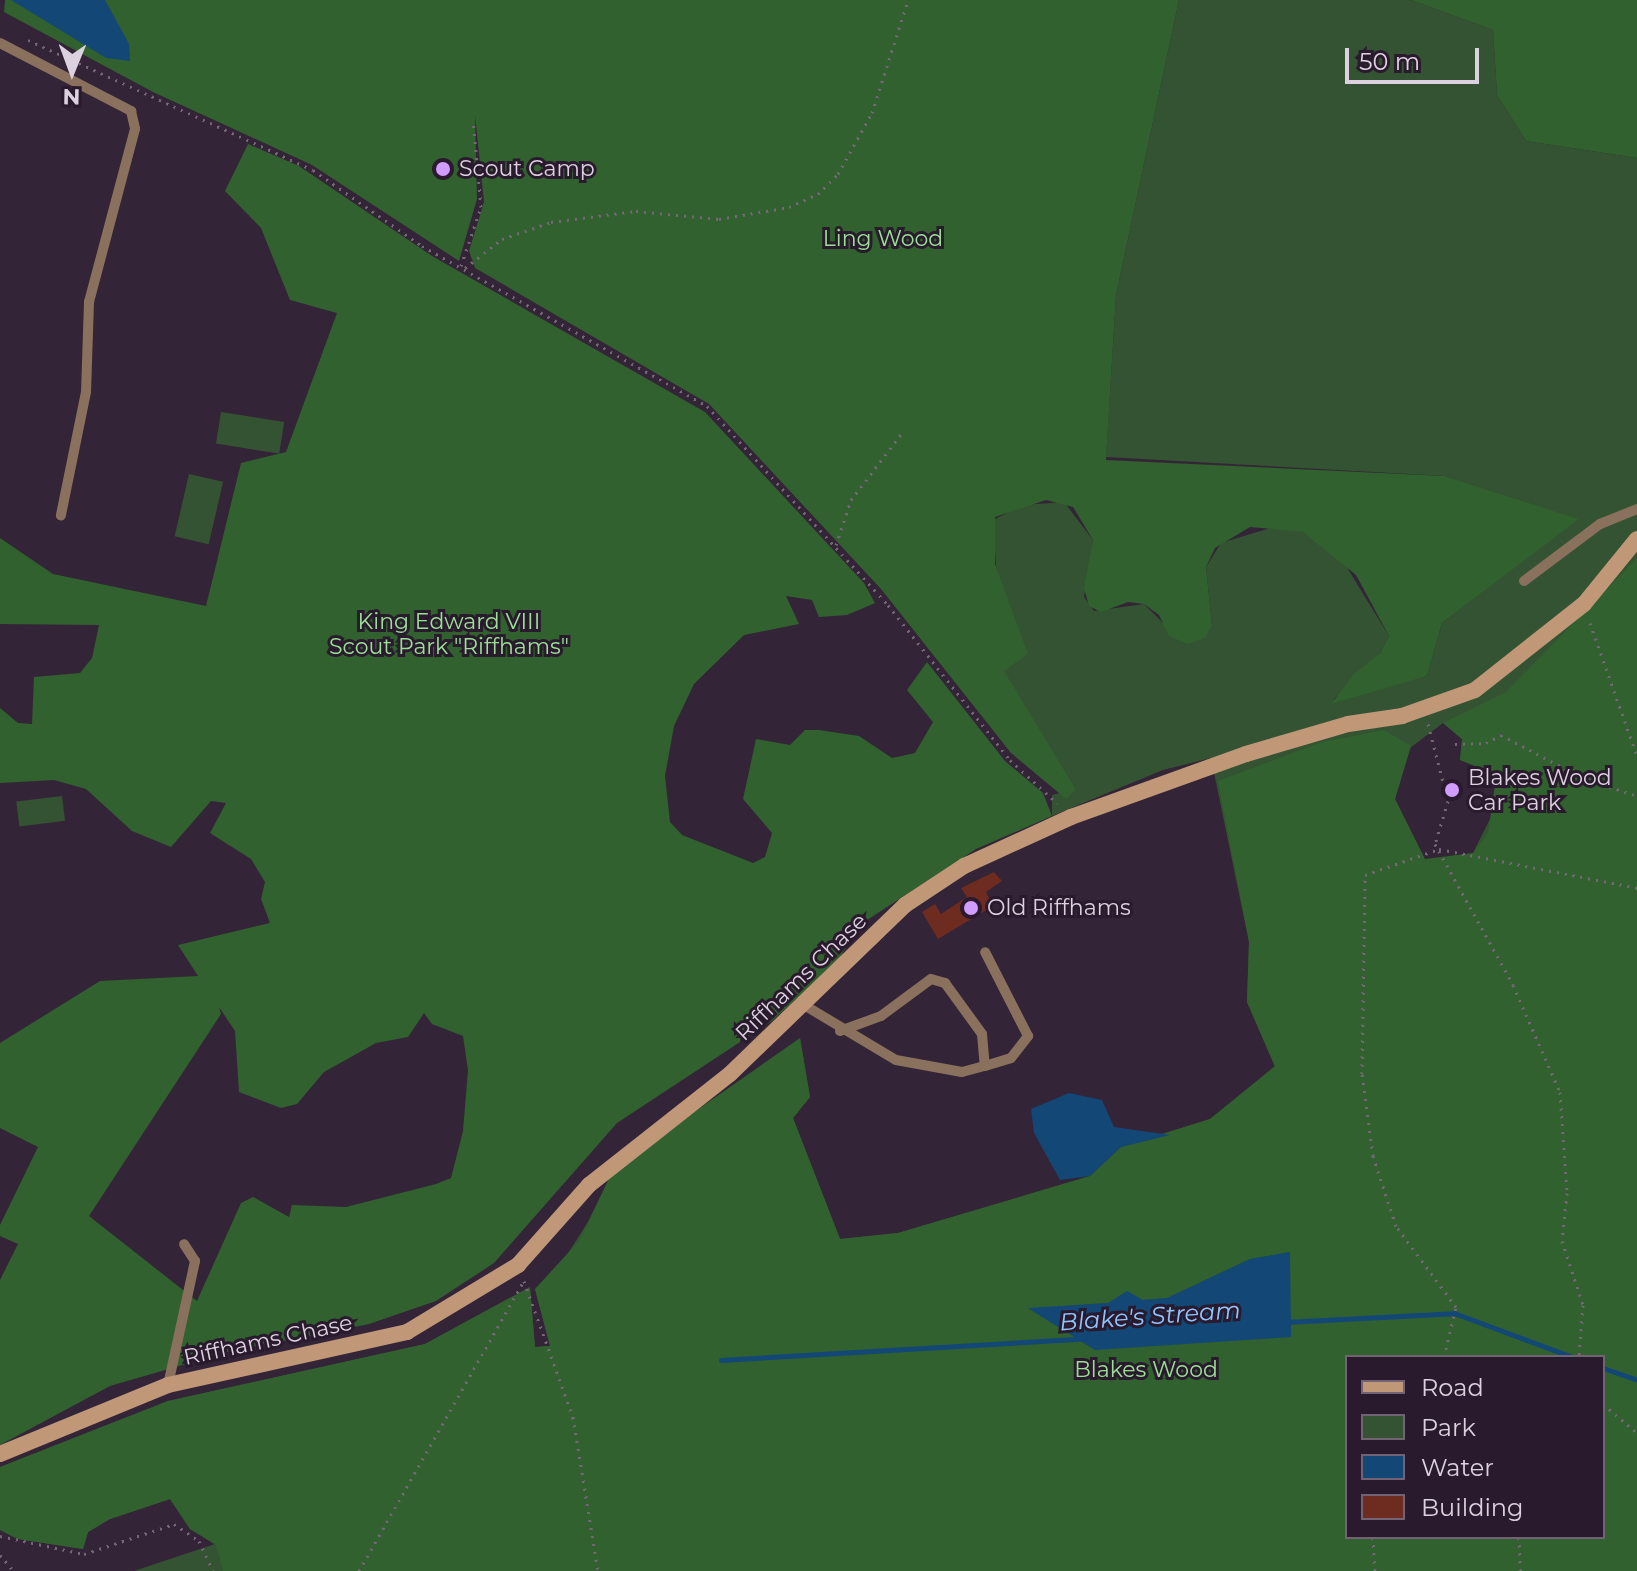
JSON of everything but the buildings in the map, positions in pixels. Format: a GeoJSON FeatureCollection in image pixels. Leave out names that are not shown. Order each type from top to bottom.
{"type":"FeatureCollection","features":[{"type":"Feature","properties":{"kind":"street","name":"Riffhams Chase"},"geometry":{"type":"LineString","coordinates":[[0,1454],[168,1385],[407,1332],[521,1272],[589,1185],[730,1074],[905,905],[964,866],[1071,817],[1301,736],[1425,708],[1475,690],[1584,604],[1637,539]]}},
{"type":"Feature","properties":{"kind":"lane"},"geometry":{"type":"LineString","coordinates":[[0,43],[131,111],[135,129],[89,302],[86,392],[61,515]]}},
{"type":"Feature","properties":{"kind":"lane"},"geometry":{"type":"LineString","coordinates":[[1524,581],[1600,524],[1637,509]]}},
{"type":"Feature","properties":{"kind":"lane"},"geometry":{"type":"LineString","coordinates":[[804,1005],[840,1031],[896,1060],[962,1072],[985,1066],[1011,1058],[1028,1036],[985,952]]}},
{"type":"Feature","properties":{"kind":"lane"},"geometry":{"type":"LineString","coordinates":[[840,1031],[881,1016],[931,979],[945,983],[982,1034],[985,1066]]}},
{"type":"Feature","properties":{"kind":"lane"},"geometry":{"type":"LineString","coordinates":[[168,1385],[195,1261],[184,1244]]}},
{"type":"Feature","properties":{"kind":"path"},"geometry":{"type":"LineString","coordinates":[[463,267],[502,239],[551,222],[636,211],[719,219],[789,207],[818,194],[838,174],[872,113],[908,0]]}},
{"type":"Feature","properties":{"kind":"path"},"geometry":{"type":"LineString","coordinates":[[23,38],[313,170],[422,246],[707,406],[836,546],[1010,760],[1071,817]]}},
{"type":"Feature","properties":{"kind":"path"},"geometry":{"type":"LineString","coordinates":[[463,267],[481,207],[473,119]]}},
{"type":"Feature","properties":{"kind":"path"},"geometry":{"type":"LineString","coordinates":[[836,546],[851,500],[902,433]]}},
{"type":"Feature","properties":{"kind":"path"},"geometry":{"type":"LineString","coordinates":[[1584,604],[1637,756]]}},
{"type":"Feature","properties":{"kind":"path"},"geometry":{"type":"LineString","coordinates":[[1425,708],[1448,801],[1435,844],[1513,985],[1560,1092],[1567,1193],[1562,1241],[1583,1305],[1580,1355]]}},
{"type":"Feature","properties":{"kind":"path"},"geometry":{"type":"LineString","coordinates":[[1455,744],[1486,743],[1501,735],[1579,776],[1637,796]]}},
{"type":"Feature","properties":{"kind":"path"},"geometry":{"type":"LineString","coordinates":[[1444,1355],[1456,1307],[1396,1226],[1373,1156],[1362,1074],[1365,875],[1439,849],[1637,888]]}},
{"type":"Feature","properties":{"kind":"path"},"geometry":{"type":"LineString","coordinates":[[359,1571],[521,1272]]}},
{"type":"Feature","properties":{"kind":"path"},"geometry":{"type":"LineString","coordinates":[[521,1272],[573,1417],[598,1571]]}},
{"type":"Feature","properties":{"kind":"path"},"geometry":{"type":"LineString","coordinates":[[1605,1406],[1637,1433]]}},
{"type":"Feature","properties":{"kind":"path"},"geometry":{"type":"LineString","coordinates":[[0,1536],[84,1554],[174,1524],[199,1541],[213,1571]]}},
{"type":"Feature","properties":{"kind":"path"},"geometry":{"type":"LineString","coordinates":[[1373,1539],[1375,1571]]}},
{"type":"Feature","properties":{"kind":"path"},"geometry":{"type":"LineString","coordinates":[[1519,1539],[1520,1571]]}},
{"type":"Feature","properties":{"kind":"path"},"geometry":{"type":"LineString","coordinates":[[0,1555],[14,1571]]}},
{"type":"Feature","properties":{"kind":"green space","name":"Ling Wood"},"geometry":{"type":"Polygon","coordinates":[[[5,0],[1179,0],[1116,295],[1106,460],[1445,476],[1579,519],[1442,623],[1427,676],[1331,704],[1354,674],[1380,653],[1389,636],[1356,575],[1303,532],[1250,527],[1215,548],[1206,567],[1212,625],[1205,638],[1188,644],[1169,636],[1159,615],[1144,604],[1128,602],[1101,612],[1089,606],[1084,588],[1093,540],[1073,507],[1046,500],[995,517],[995,564],[1028,654],[1004,671],[1076,789],[1066,799],[1011,753],[881,589],[709,404],[475,268],[469,251],[484,202],[475,115],[477,199],[459,261],[312,165],[153,92],[4,12],[5,0]]]}},
{"type":"Feature","properties":{"kind":"green space","name":"Blakes Wood"},"geometry":{"type":"Polygon","coordinates":[[[1179,0],[1411,0],[1493,30],[1497,95],[1526,141],[1637,158],[1637,1571],[134,1571],[215,1544],[190,1529],[170,1499],[110,1519],[88,1532],[83,1549],[18,1539],[0,1530],[0,1467],[168,1401],[425,1344],[530,1287],[535,1347],[550,1346],[535,1289],[556,1272],[593,1214],[800,1038],[810,1097],[793,1118],[840,1239],[898,1233],[1090,1176],[1121,1147],[1210,1119],[1275,1067],[1247,1002],[1249,942],[1211,758],[1163,770],[1052,816],[1052,795],[1076,789],[1003,671],[993,520],[1023,505],[1064,502],[1093,540],[1084,597],[1094,611],[1144,604],[1170,630],[1212,625],[1206,567],[1221,543],[1277,526],[1303,532],[1343,561],[1389,636],[1380,653],[1333,700],[1427,676],[1442,623],[1578,519],[1445,476],[1106,457],[1116,295],[1179,0]],[[1443,723],[1410,748],[1395,799],[1425,860],[1473,853],[1494,811],[1495,785],[1480,768],[1460,760],[1462,739],[1443,723]]]}},
{"type":"Feature","properties":{"kind":"green space"},"geometry":{"type":"Polygon","coordinates":[[[1411,0],[1637,0],[1637,158],[1526,141],[1497,95],[1493,30],[1411,0]]]}},
{"type":"Feature","properties":{"kind":"green space","name":"King Edward VIII Scout Park \"Riffhams\""},"geometry":{"type":"Polygon","coordinates":[[[248,144],[299,166],[432,256],[705,412],[864,583],[875,603],[847,615],[819,617],[812,600],[786,596],[799,624],[744,635],[694,684],[674,726],[665,776],[670,822],[682,835],[753,863],[765,857],[772,833],[743,799],[756,739],[790,745],[805,730],[819,730],[859,736],[892,758],[915,753],[933,722],[907,690],[927,662],[1005,761],[1043,793],[1052,816],[976,849],[861,924],[837,962],[772,1021],[617,1123],[494,1263],[436,1301],[369,1324],[227,1352],[110,1386],[0,1445],[0,1280],[18,1244],[0,1236],[0,1225],[38,1147],[0,1128],[0,1043],[100,981],[198,976],[178,945],[270,923],[261,899],[265,882],[251,859],[210,833],[226,803],[211,801],[171,847],[132,831],[86,789],[54,780],[0,783],[0,708],[18,723],[32,724],[34,677],[80,673],[92,658],[99,625],[0,624],[0,538],[53,574],[206,606],[241,463],[286,452],[337,313],[290,300],[261,228],[225,191],[248,144]],[[219,1007],[221,1014],[89,1216],[197,1301],[241,1203],[253,1197],[289,1217],[292,1205],[346,1207],[436,1184],[451,1178],[463,1131],[468,1070],[463,1036],[432,1024],[424,1013],[408,1037],[376,1043],[324,1072],[297,1104],[281,1108],[239,1092],[235,1031],[219,1007]]]}},
{"type":"Feature","properties":{"kind":"green space"},"geometry":{"type":"Polygon","coordinates":[[[221,412],[284,422],[279,454],[216,444],[221,412]]]}},
{"type":"Feature","properties":{"kind":"green space"},"geometry":{"type":"Polygon","coordinates":[[[189,474],[223,482],[209,544],[175,536],[189,474]]]}},
{"type":"Feature","properties":{"kind":"green space","name":"Blakes Wood"},"geometry":{"type":"Polygon","coordinates":[[[1637,558],[1637,1571],[223,1571],[216,1545],[190,1529],[170,1499],[110,1519],[88,1532],[83,1549],[18,1539],[0,1530],[0,1467],[168,1401],[425,1344],[530,1287],[535,1347],[550,1346],[535,1289],[579,1241],[614,1168],[800,1038],[810,1097],[793,1118],[840,1239],[898,1233],[1090,1176],[1121,1147],[1210,1119],[1275,1066],[1247,1002],[1249,942],[1218,781],[1322,742],[1384,730],[1411,746],[1395,799],[1425,859],[1473,853],[1488,833],[1495,785],[1480,768],[1460,760],[1462,739],[1443,723],[1506,692],[1637,558]],[[1290,1252],[1250,1259],[1167,1298],[1029,1309],[1095,1350],[1289,1278],[1290,1252]]]}},
{"type":"Feature","properties":{"kind":"green space"},"geometry":{"type":"Polygon","coordinates":[[[62,796],[65,821],[19,826],[16,802],[62,796]]]}},
{"type":"Feature","properties":{"kind":"water"},"geometry":{"type":"Polygon","coordinates":[[[11,0],[105,0],[129,44],[130,61],[106,58],[11,0]]]}},
{"type":"Feature","properties":{"kind":"water"},"geometry":{"type":"Polygon","coordinates":[[[1069,1093],[1102,1100],[1114,1127],[1170,1135],[1121,1147],[1090,1176],[1060,1180],[1034,1133],[1031,1109],[1069,1093]]]}},
{"type":"Feature","properties":{"kind":"water"},"geometry":{"type":"Polygon","coordinates":[[[1290,1252],[1291,1337],[1095,1350],[1028,1308],[1108,1303],[1127,1291],[1143,1300],[1167,1298],[1250,1259],[1290,1252]]]}},
{"type":"Feature","properties":{"kind":"waterway","name":"Blake's Stream"},"geometry":{"type":"LineString","coordinates":[[1285,1322],[1454,1313],[1567,1355]]}},
{"type":"Feature","properties":{"kind":"waterway","name":"Blake's Stream"},"geometry":{"type":"LineString","coordinates":[[721,1360],[1088,1338]]}},
{"type":"Feature","properties":{"kind":"waterway","name":"Blake's Stream"},"geometry":{"type":"LineString","coordinates":[[1605,1369],[1637,1380]]}},
{"type":"Feature","properties":{"kind":"place","name":"Scout Camp"},"geometry":{"type":"Point","coordinates":[443,169]}},
{"type":"Feature","properties":{"kind":"place","name":"Blakes Wood Car Park"},"geometry":{"type":"Point","coordinates":[1452,790]}},
{"type":"Feature","properties":{"kind":"place","name":"Old Riffhams"},"geometry":{"type":"Point","coordinates":[971,908]}}]}
